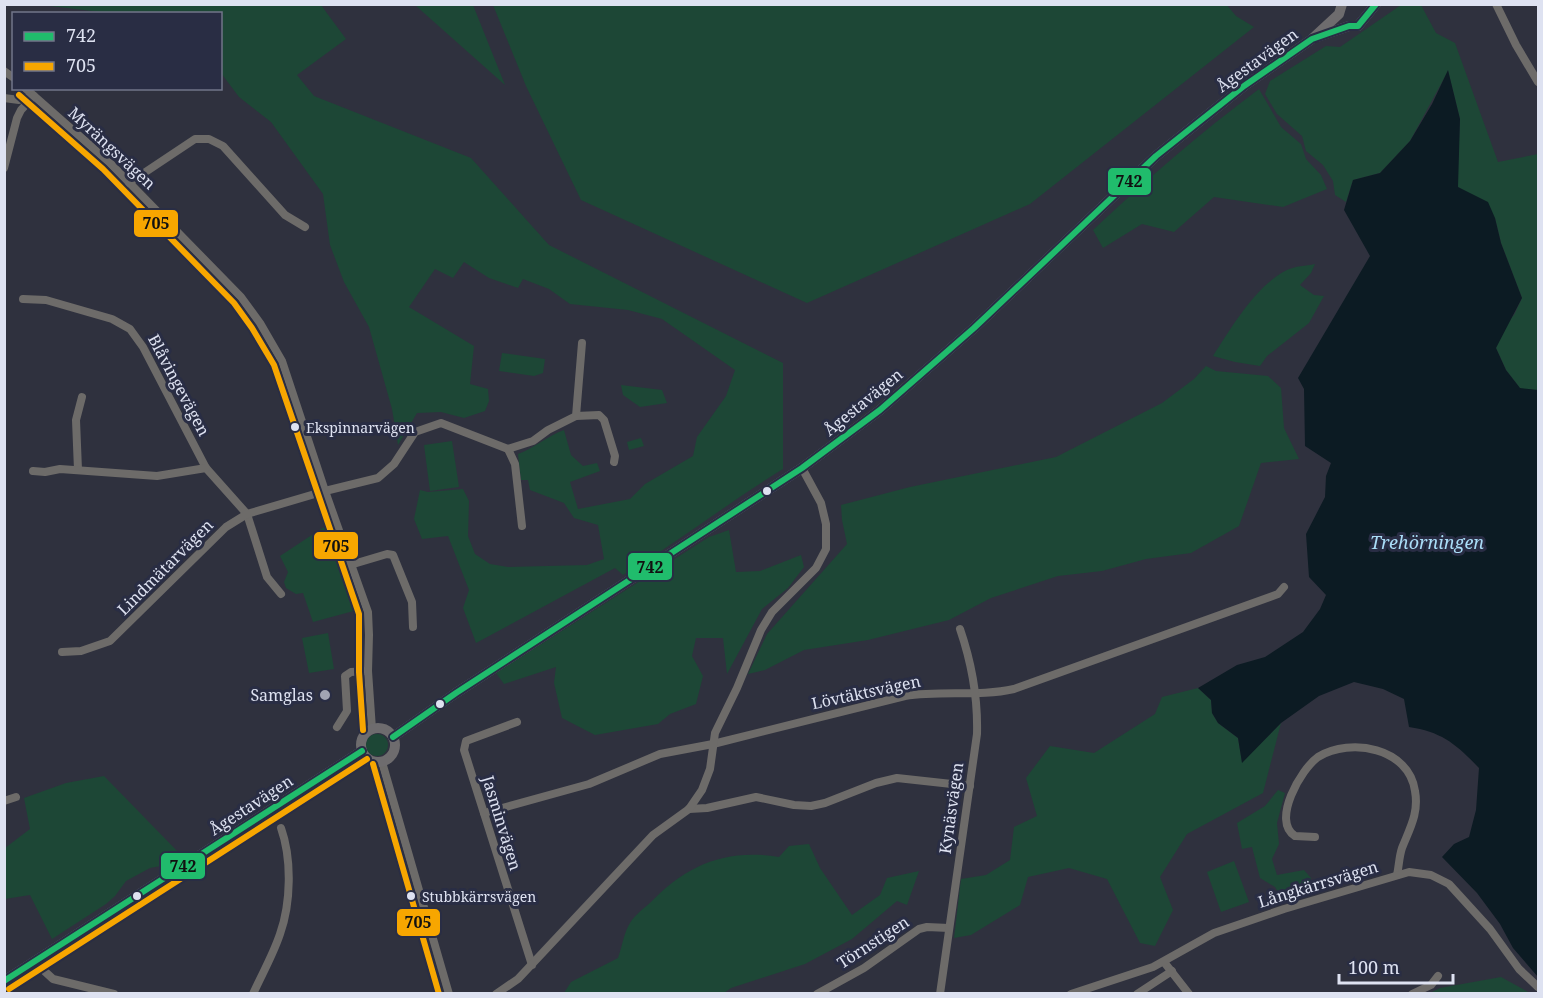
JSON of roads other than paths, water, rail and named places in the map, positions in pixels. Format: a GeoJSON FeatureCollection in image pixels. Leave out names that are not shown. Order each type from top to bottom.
{"type":"FeatureCollection","features":[{"type":"Feature","properties":{"kind":"main road","name":"Ågestavägen"},"geometry":{"type":"LineString","coordinates":[[1312,39],[1349,26],[1358,26],[1362,23],[1365,10],[1376,4]]}},
{"type":"Feature","properties":{"kind":"main road","name":"Ågestavägen"},"geometry":{"type":"LineString","coordinates":[[1340,7],[1343,23],[1349,26]]}},
{"type":"Feature","properties":{"kind":"main road","name":"Ågestavägen"},"geometry":{"type":"LineString","coordinates":[[393,737],[456,693],[802,468],[880,410],[974,328],[1156,156],[1244,86],[1312,39],[1340,7]]}},
{"type":"Feature","properties":{"kind":"main road"},"geometry":{"type":"LineString","coordinates":[[385,729],[393,737],[395,749],[388,760],[374,763],[368,760],[362,752],[360,744],[367,731],[385,729]]}},
{"type":"Feature","properties":{"kind":"main road","name":"Ågestavägen"},"geometry":{"type":"LineString","coordinates":[[4,981],[362,752]]}},
{"type":"Feature","properties":{"kind":"street"},"geometry":{"type":"LineString","coordinates":[[1496,4],[1516,45],[1539,82]]}},
{"type":"Feature","properties":{"kind":"street","name":"Myrängsvägen"},"geometry":{"type":"LineString","coordinates":[[27,90],[91,145],[241,297],[260,323],[286,370],[350,565],[368,612],[368,671],[372,729]]}},
{"type":"Feature","properties":{"kind":"street"},"geometry":{"type":"LineString","coordinates":[[4,98],[19,100],[34,96]]}},
{"type":"Feature","properties":{"kind":"street"},"geometry":{"type":"LineString","coordinates":[[4,168],[17,118],[34,96]]}},
{"type":"Feature","properties":{"kind":"street"},"geometry":{"type":"LineString","coordinates":[[129,183],[195,139],[209,139],[223,146],[285,215],[305,227]]}},
{"type":"Feature","properties":{"kind":"street","name":"Blåvingevägen"},"geometry":{"type":"LineString","coordinates":[[23,299],[46,300],[112,319],[130,329],[144,347],[206,468],[247,514]]}},
{"type":"Feature","properties":{"kind":"street"},"geometry":{"type":"LineString","coordinates":[[576,416],[582,343]]}},
{"type":"Feature","properties":{"kind":"street"},"geometry":{"type":"LineString","coordinates":[[78,470],[76,420],[82,397]]}},
{"type":"Feature","properties":{"kind":"street"},"geometry":{"type":"LineString","coordinates":[[522,526],[515,464],[508,449],[533,441],[548,430],[576,416],[598,415],[604,420],[615,456],[614,462]]}},
{"type":"Feature","properties":{"kind":"street","name":"Lindmätarvägen"},"geometry":{"type":"LineString","coordinates":[[62,652],[81,651],[110,642],[226,527],[247,514],[378,478],[394,464],[415,432],[441,423],[508,449]]}},
{"type":"Feature","properties":{"kind":"street"},"geometry":{"type":"LineString","coordinates":[[33,471],[78,470],[157,476],[206,468]]}},
{"type":"Feature","properties":{"kind":"street"},"geometry":{"type":"LineString","coordinates":[[496,993],[518,979],[653,835],[689,809],[699,795],[707,779],[715,733],[761,630],[772,612],[816,568],[826,549],[826,524],[821,503],[802,468]]}},
{"type":"Feature","properties":{"kind":"street"},"geometry":{"type":"LineString","coordinates":[[247,514],[267,578],[281,594]]}},
{"type":"Feature","properties":{"kind":"street"},"geometry":{"type":"LineString","coordinates":[[350,565],[387,554],[393,555],[412,602],[413,627]]}},
{"type":"Feature","properties":{"kind":"street","name":"Lövtäktsvägen"},"geometry":{"type":"LineString","coordinates":[[484,813],[589,784],[660,754],[686,747],[713,744],[904,696],[1014,689],[1278,594],[1284,587]]}},
{"type":"Feature","properties":{"kind":"street","name":"Kynäsvägen"},"geometry":{"type":"LineString","coordinates":[[940,993],[977,734],[976,692],[969,655],[960,629]]}},
{"type":"Feature","properties":{"kind":"street"},"geometry":{"type":"LineString","coordinates":[[337,727],[347,711],[345,676],[351,672],[368,671]]}},
{"type":"Feature","properties":{"kind":"street","name":"Jasminvägen"},"geometry":{"type":"LineString","coordinates":[[517,722],[470,739],[464,745],[464,750],[532,965]]}},
{"type":"Feature","properties":{"kind":"street"},"geometry":{"type":"LineString","coordinates":[[1315,837],[1295,836],[1288,829],[1286,819],[1291,797],[1310,765],[1321,756],[1342,749],[1360,748],[1382,751],[1393,756],[1408,770],[1413,780],[1416,803],[1412,828],[1400,856],[1397,875]]}},
{"type":"Feature","properties":{"kind":"street"},"geometry":{"type":"LineString","coordinates":[[382,762],[449,993]]}},
{"type":"Feature","properties":{"kind":"street"},"geometry":{"type":"LineString","coordinates":[[689,809],[707,808],[756,797],[811,806],[897,778],[970,786]]}},
{"type":"Feature","properties":{"kind":"street"},"geometry":{"type":"LineString","coordinates":[[4,801],[16,797]]}},
{"type":"Feature","properties":{"kind":"street"},"geometry":{"type":"LineString","coordinates":[[252,993],[281,932],[286,904],[288,874],[285,838],[281,828]]}},
{"type":"Feature","properties":{"kind":"street","name":"Långkärrsvägen"},"geometry":{"type":"LineString","coordinates":[[1071,993],[1164,962],[1214,933],[1404,872],[1431,875],[1449,884],[1490,929],[1519,969],[1539,987]]}},
{"type":"Feature","properties":{"kind":"street","name":"Törnstigen"},"geometry":{"type":"LineString","coordinates":[[817,993],[864,968],[919,929],[949,928]]}},
{"type":"Feature","properties":{"kind":"street"},"geometry":{"type":"LineString","coordinates":[[1164,962],[1189,993]]}},
{"type":"Feature","properties":{"kind":"street"},"geometry":{"type":"LineString","coordinates":[[40,967],[53,979],[114,993]]}},
{"type":"Feature","properties":{"kind":"street"},"geometry":{"type":"LineString","coordinates":[[1137,993],[1172,971]]}},
{"type":"Feature","properties":{"kind":"street"},"geometry":{"type":"LineString","coordinates":[[1412,993],[1431,985],[1438,976]]}},
{"type":"Feature","properties":{"kind":"water","name":"Trehörningen"},"geometry":{"type":"Polygon","coordinates":[[[1448,70],[1460,119],[1458,187],[1488,202],[1522,298],[1496,348],[1506,370],[1520,388],[1538,390],[1538,977],[1513,948],[1500,924],[1477,893],[1442,857],[1454,844],[1469,837],[1476,810],[1479,768],[1448,740],[1431,732],[1409,727],[1404,699],[1383,689],[1354,682],[1319,696],[1281,723],[1242,763],[1238,738],[1218,723],[1212,713],[1211,700],[1198,688],[1237,665],[1265,657],[1303,632],[1320,609],[1326,595],[1309,577],[1306,534],[1325,497],[1326,476],[1331,463],[1305,446],[1304,389],[1298,378],[1370,256],[1344,210],[1353,180],[1380,173],[1410,141],[1432,104],[1448,70]]]}},
{"type":"Feature","properties":{"kind":"place","name":"Ekspinnarvägen"},"geometry":{"type":"Point","coordinates":[295,427]}},
{"type":"Feature","properties":{"kind":"place","name":"Samglas"},"geometry":{"type":"Point","coordinates":[325,695]}},
{"type":"Feature","properties":{"kind":"place","name":"Stubbkärrsvägen"},"geometry":{"type":"Point","coordinates":[411,896]}}]}
